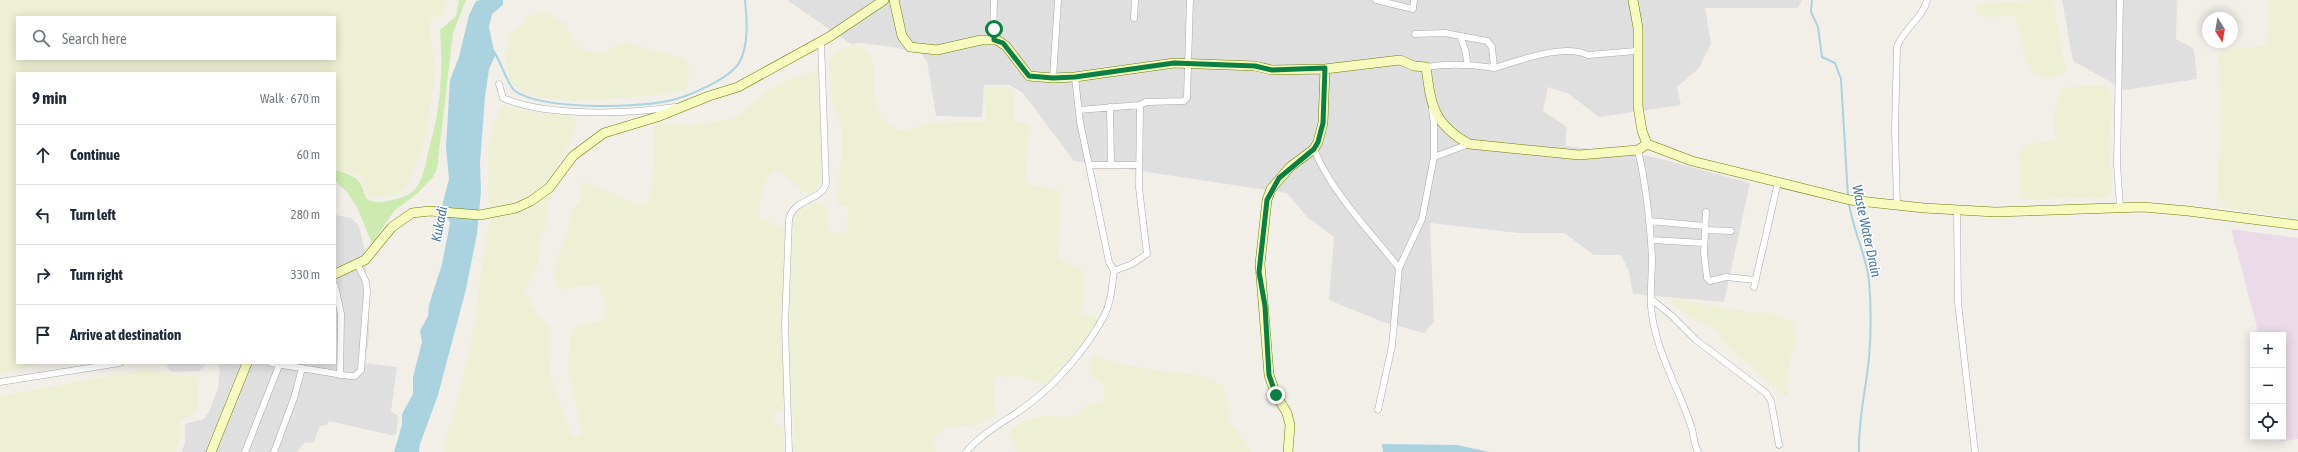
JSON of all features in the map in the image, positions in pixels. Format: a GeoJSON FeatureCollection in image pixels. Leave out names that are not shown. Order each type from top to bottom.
{"type":"FeatureCollection","features":[{"type":"Feature","properties":{"kind":"street"},"geometry":{"type":"LineString","coordinates":[[336,274],[358,265],[365,260],[384,237],[402,219],[412,213],[430,211],[480,215],[516,208],[531,201],[553,183],[573,156],[604,133],[657,117],[738,87],[821,41],[884,0]]}},
{"type":"Feature","properties":{"kind":"street"},"geometry":{"type":"LineString","coordinates":[[894,0],[902,36],[910,46],[937,50],[994,40],[1003,43],[1029,76],[1053,78],[1075,77],[1148,66],[1188,63],[1255,66],[1272,70],[1325,68],[1400,60],[1414,66],[1426,67],[1445,64],[1467,64],[1494,68],[1545,53],[1581,51],[1588,55],[1636,51]]}},
{"type":"Feature","properties":{"kind":"street"},"geometry":{"type":"LineString","coordinates":[[994,0],[994,40]]}},
{"type":"Feature","properties":{"kind":"street"},"geometry":{"type":"LineString","coordinates":[[1053,78],[1058,0]]}},
{"type":"Feature","properties":{"kind":"street"},"geometry":{"type":"LineString","coordinates":[[1134,18],[1135,0]]}},
{"type":"Feature","properties":{"kind":"street"},"geometry":{"type":"LineString","coordinates":[[1079,110],[1140,105],[1146,102],[1184,101],[1187,98],[1190,0]]}},
{"type":"Feature","properties":{"kind":"street"},"geometry":{"type":"LineString","coordinates":[[1376,0],[1413,9],[1414,0]]}},
{"type":"Feature","properties":{"kind":"street"},"geometry":{"type":"LineString","coordinates":[[1633,0],[1638,28],[1636,51],[1638,106],[1642,131],[1647,144],[1692,161],[1850,200],[1897,205],[1957,211],[1995,212],[2104,210],[2120,207],[2188,211],[2298,225]]}},
{"type":"Feature","properties":{"kind":"street"},"geometry":{"type":"LineString","coordinates":[[1897,205],[1895,131],[1897,47],[1900,36],[1924,8],[1927,0]]}},
{"type":"Feature","properties":{"kind":"street"},"geometry":{"type":"LineString","coordinates":[[2120,0],[2116,164],[2120,207]]}},
{"type":"Feature","properties":{"kind":"street"},"geometry":{"type":"LineString","coordinates":[[1415,34],[1445,33],[1490,43],[1494,68]]}},
{"type":"Feature","properties":{"kind":"street"},"geometry":{"type":"LineString","coordinates":[[1461,37],[1466,53],[1467,64]]}},
{"type":"Feature","properties":{"kind":"street"},"geometry":{"type":"LineString","coordinates":[[789,452],[785,325],[789,219],[794,207],[822,192],[826,184],[821,41]]}},
{"type":"Feature","properties":{"kind":"street"},"geometry":{"type":"LineString","coordinates":[[1378,410],[1392,346],[1398,268],[1422,219],[1434,157],[1434,124],[1426,67]]}},
{"type":"Feature","properties":{"kind":"street"},"geometry":{"type":"LineString","coordinates":[[1288,448],[1290,425],[1269,375],[1260,264],[1267,200],[1271,189],[1290,167],[1314,149],[1323,123],[1325,68]]}},
{"type":"Feature","properties":{"kind":"street"},"geometry":{"type":"LineString","coordinates":[[966,452],[974,442],[1030,404],[1055,382],[1103,317],[1111,294],[1114,271],[1109,262],[1079,110],[1075,77]]}},
{"type":"Feature","properties":{"kind":"street"},"geometry":{"type":"LineString","coordinates":[[500,84],[503,98],[542,109],[646,111],[686,105]]}},
{"type":"Feature","properties":{"kind":"street"},"geometry":{"type":"LineString","coordinates":[[1430,103],[1441,122],[1450,132],[1469,144]]}},
{"type":"Feature","properties":{"kind":"street"},"geometry":{"type":"LineString","coordinates":[[1114,271],[1132,264],[1147,254],[1139,188],[1140,105]]}},
{"type":"Feature","properties":{"kind":"street"},"geometry":{"type":"LineString","coordinates":[[1110,107],[1111,165]]}},
{"type":"Feature","properties":{"kind":"street"},"geometry":{"type":"LineString","coordinates":[[1434,157],[1469,144],[1579,155],[1638,150],[1647,144]]}},
{"type":"Feature","properties":{"kind":"street"},"geometry":{"type":"LineString","coordinates":[[1314,149],[1322,168],[1337,190],[1398,268]]}},
{"type":"Feature","properties":{"kind":"street"},"geometry":{"type":"LineString","coordinates":[[1638,150],[1645,181],[1651,240],[1651,299],[1653,321],[1662,354],[1692,429],[1694,444],[1698,452]]}},
{"type":"Feature","properties":{"kind":"street"},"geometry":{"type":"LineString","coordinates":[[1090,166],[1139,165]]}},
{"type":"Feature","properties":{"kind":"street"},"geometry":{"type":"LineString","coordinates":[[1754,287],[1778,182]]}},
{"type":"Feature","properties":{"kind":"street"},"geometry":{"type":"LineString","coordinates":[[1957,211],[1958,308],[1975,452]]}},
{"type":"Feature","properties":{"kind":"street"},"geometry":{"type":"LineString","coordinates":[[1706,212],[1704,243],[1708,278],[1710,281],[1726,277],[1756,280]]}},
{"type":"Feature","properties":{"kind":"street"},"geometry":{"type":"LineString","coordinates":[[1649,221],[1731,232]]}},
{"type":"Feature","properties":{"kind":"street"},"geometry":{"type":"LineString","coordinates":[[1651,240],[1704,243]]}},
{"type":"Feature","properties":{"kind":"street"},"geometry":{"type":"LineString","coordinates":[[245,452],[279,364],[305,367],[340,375],[355,376],[361,370],[367,292],[366,282],[358,265]]}},
{"type":"Feature","properties":{"kind":"street"},"geometry":{"type":"LineString","coordinates":[[336,291],[341,314],[340,375]]}},
{"type":"Feature","properties":{"kind":"street"},"geometry":{"type":"LineString","coordinates":[[1651,299],[1671,315],[1696,340],[1766,393],[1771,401],[1779,445]]}},
{"type":"Feature","properties":{"kind":"street"},"geometry":{"type":"LineString","coordinates":[[0,382],[114,364]]}},
{"type":"Feature","properties":{"kind":"street"},"geometry":{"type":"LineString","coordinates":[[211,452],[246,364]]}},
{"type":"Feature","properties":{"kind":"street"},"geometry":{"type":"LineString","coordinates":[[274,452],[305,367]]}},
{"type":"Feature","properties":{"kind":"shaded area"},"geometry":{"type":"Polygon","coordinates":[[[787,0],[1802,0],[1798,8],[1705,8],[1711,44],[1699,68],[1677,87],[1681,105],[1599,117],[1569,94],[1548,87],[1543,111],[1567,127],[1565,146],[1654,157],[1750,183],[1724,302],[1633,294],[1629,271],[1621,255],[1594,255],[1564,233],[1518,233],[1430,223],[1434,322],[1424,333],[1383,322],[1329,300],[1334,237],[1308,218],[1287,193],[1074,161],[1023,93],[1010,85],[984,85],[982,117],[936,116],[927,61],[920,53],[862,43],[851,44],[787,0]]]}},
{"type":"Feature","properties":{"kind":"shaded area"},"geometry":{"type":"Polygon","coordinates":[[[2062,0],[2177,0],[2176,39],[2194,49],[2197,79],[2125,90],[2073,61],[2062,0]]]}},
{"type":"Feature","properties":{"kind":"shaded area"},"geometry":{"type":"Polygon","coordinates":[[[336,215],[351,218],[359,226],[365,252],[369,337],[365,363],[397,367],[391,411],[398,416],[396,434],[391,435],[329,421],[327,425],[320,426],[314,442],[304,443],[297,452],[182,452],[185,442],[185,424],[204,419],[209,412],[218,389],[220,369],[218,364],[336,364],[336,215]]]}},
{"type":"Feature","properties":{"kind":"shaded area"},"geometry":{"type":"Polygon","coordinates":[[[2231,229],[2298,238],[2298,439],[2281,442],[2281,440],[2286,440],[2286,332],[2258,332],[2231,229]]]}},
{"type":"Feature","properties":{"kind":"shaded area"},"geometry":{"type":"Polygon","coordinates":[[[166,364],[206,364],[199,371],[171,372],[166,364]]]}},
{"type":"Feature","properties":{"kind":"green space"},"geometry":{"type":"Polygon","coordinates":[[[0,0],[448,0],[442,14],[434,17],[429,22],[435,69],[427,137],[406,189],[396,196],[372,198],[367,194],[360,176],[336,169],[336,72],[16,72],[16,364],[37,364],[0,374],[0,0]]]}},
{"type":"Feature","properties":{"kind":"green space"},"geometry":{"type":"Polygon","coordinates":[[[459,0],[466,0],[453,33],[437,169],[433,177],[418,193],[394,211],[372,244],[358,209],[348,193],[336,182],[336,170],[356,178],[364,191],[366,198],[375,202],[389,201],[399,198],[409,194],[416,188],[423,173],[437,116],[441,74],[440,30],[456,16],[459,0]]]}},
{"type":"Feature","properties":{"kind":"green space"},"geometry":{"type":"Polygon","coordinates":[[[2053,0],[2066,70],[2064,75],[2047,78],[2034,73],[2026,61],[2015,16],[1983,17],[1975,12],[1975,4],[2053,0]]]}},
{"type":"Feature","properties":{"kind":"green space"},"geometry":{"type":"Polygon","coordinates":[[[2268,0],[2298,0],[2298,218],[2231,209],[2223,204],[2218,197],[2217,181],[2221,123],[2218,56],[2223,49],[2267,46],[2268,0]]]}},
{"type":"Feature","properties":{"kind":"green space"},"geometry":{"type":"Polygon","coordinates":[[[545,12],[564,22],[575,44],[586,51],[601,53],[625,42],[684,58],[689,65],[688,87],[685,90],[660,95],[575,101],[536,97],[519,89],[510,83],[506,59],[509,35],[523,24],[527,17],[545,12]]]}},
{"type":"Feature","properties":{"kind":"green space"},"geometry":{"type":"Polygon","coordinates":[[[851,45],[862,47],[871,55],[874,69],[874,95],[881,118],[896,129],[906,130],[935,121],[986,122],[984,87],[1005,86],[1012,88],[1015,96],[1014,122],[1025,123],[1030,126],[1026,163],[1026,180],[1032,185],[1060,190],[1058,259],[1083,270],[1085,278],[1082,313],[1097,317],[1097,321],[1090,332],[1051,381],[1043,384],[1018,376],[993,377],[995,417],[976,425],[945,428],[933,438],[936,452],[795,452],[789,335],[793,222],[795,214],[800,209],[815,203],[824,204],[827,210],[830,231],[847,233],[848,207],[838,205],[836,186],[841,161],[842,129],[832,103],[829,60],[838,51],[851,45]]]}},
{"type":"Feature","properties":{"kind":"green space"},"geometry":{"type":"Polygon","coordinates":[[[817,70],[823,179],[812,194],[804,192],[783,174],[775,171],[768,176],[765,182],[759,205],[760,218],[785,229],[782,321],[784,406],[782,411],[774,413],[775,423],[783,427],[784,452],[444,452],[445,441],[455,409],[475,324],[482,261],[490,218],[504,214],[547,195],[548,216],[541,240],[537,268],[526,287],[526,290],[532,307],[549,327],[550,372],[568,427],[574,437],[582,435],[568,368],[570,337],[574,326],[601,321],[606,318],[605,303],[598,286],[591,285],[563,289],[556,285],[554,272],[555,264],[566,235],[571,210],[580,202],[580,184],[583,182],[594,185],[634,203],[643,205],[648,201],[650,194],[654,162],[654,123],[693,125],[731,119],[739,115],[764,92],[785,81],[817,70]]]}},
{"type":"Feature","properties":{"kind":"green space"},"geometry":{"type":"Polygon","coordinates":[[[2097,85],[2106,86],[2110,89],[2111,93],[2112,112],[2109,142],[2112,187],[2109,197],[2097,199],[2068,198],[2032,200],[2020,198],[2019,153],[2022,146],[2053,140],[2055,137],[2054,115],[2061,88],[2097,85]]]}},
{"type":"Feature","properties":{"kind":"green space"},"geometry":{"type":"Polygon","coordinates":[[[501,106],[547,114],[573,114],[577,127],[562,158],[545,184],[545,188],[521,203],[489,210],[488,149],[493,127],[501,106]]]}},
{"type":"Feature","properties":{"kind":"green space"},"geometry":{"type":"Polygon","coordinates":[[[1677,299],[1755,313],[1773,313],[1793,322],[1796,335],[1795,346],[1789,359],[1788,395],[1785,396],[1724,343],[1713,327],[1692,319],[1683,311],[1672,305],[1671,300],[1677,299]]]}},
{"type":"Feature","properties":{"kind":"green space"},"geometry":{"type":"Polygon","coordinates":[[[1093,355],[1122,365],[1210,377],[1223,386],[1231,422],[1249,448],[1250,452],[1016,452],[1009,433],[1022,421],[1048,415],[1060,417],[1075,416],[1088,404],[1102,404],[1104,397],[1104,386],[1092,376],[1089,368],[1093,355]]]}},
{"type":"Feature","properties":{"kind":"green space"},"geometry":{"type":"Polygon","coordinates":[[[148,369],[180,376],[195,376],[198,378],[198,406],[192,414],[180,422],[180,439],[176,452],[0,452],[0,396],[148,369]]]}},
{"type":"Feature","properties":{"kind":"water"},"geometry":{"type":"Polygon","coordinates":[[[503,0],[503,5],[492,14],[489,27],[495,56],[489,69],[485,97],[480,163],[481,191],[477,234],[466,289],[438,395],[420,444],[419,452],[394,452],[402,425],[402,414],[413,394],[413,377],[422,342],[420,331],[428,316],[429,305],[442,264],[450,223],[442,206],[449,179],[446,147],[450,80],[459,57],[469,15],[476,1],[503,0]]]}},
{"type":"Feature","properties":{"kind":"water"},"geometry":{"type":"Polygon","coordinates":[[[1382,444],[1457,445],[1489,452],[1383,452],[1382,444]]]}},
{"type":"Feature","properties":{"kind":"waterway"},"geometry":{"type":"LineString","coordinates":[[492,49],[512,88],[528,97],[546,102],[589,106],[634,105],[668,101],[686,96],[706,87],[726,76],[739,63],[746,41],[747,24],[745,0]]}},
{"type":"Feature","properties":{"kind":"waterway","name":"Waste Water Drain"},"geometry":{"type":"LineString","coordinates":[[1812,0],[1811,12],[1818,27],[1822,57],[1835,63],[1841,79],[1848,197]]}},
{"type":"Feature","properties":{"kind":"waterway","name":"Waste Water Drain"},"geometry":{"type":"LineString","coordinates":[[1849,204],[1867,271],[1870,300],[1870,349],[1861,416],[1859,452]]}},
{"type":"Feature","properties":{"kind":"route"},"geometry":{"type":"LineString","coordinates":[[994,29],[994,40],[1003,43],[1006,46],[1025,73],[1029,76],[1053,78],[1075,77],[1174,63],[1222,66],[1255,66],[1272,70],[1325,68],[1323,123],[1318,142],[1314,149],[1290,167],[1279,178],[1271,189],[1264,216],[1264,233],[1259,272],[1265,306],[1266,346],[1269,375],[1276,395]]}},
{"type":"Feature","properties":{"kind":"water label","name":"Kukadi"},"geometry":{"type":"Point","coordinates":[439,224]}}]}
